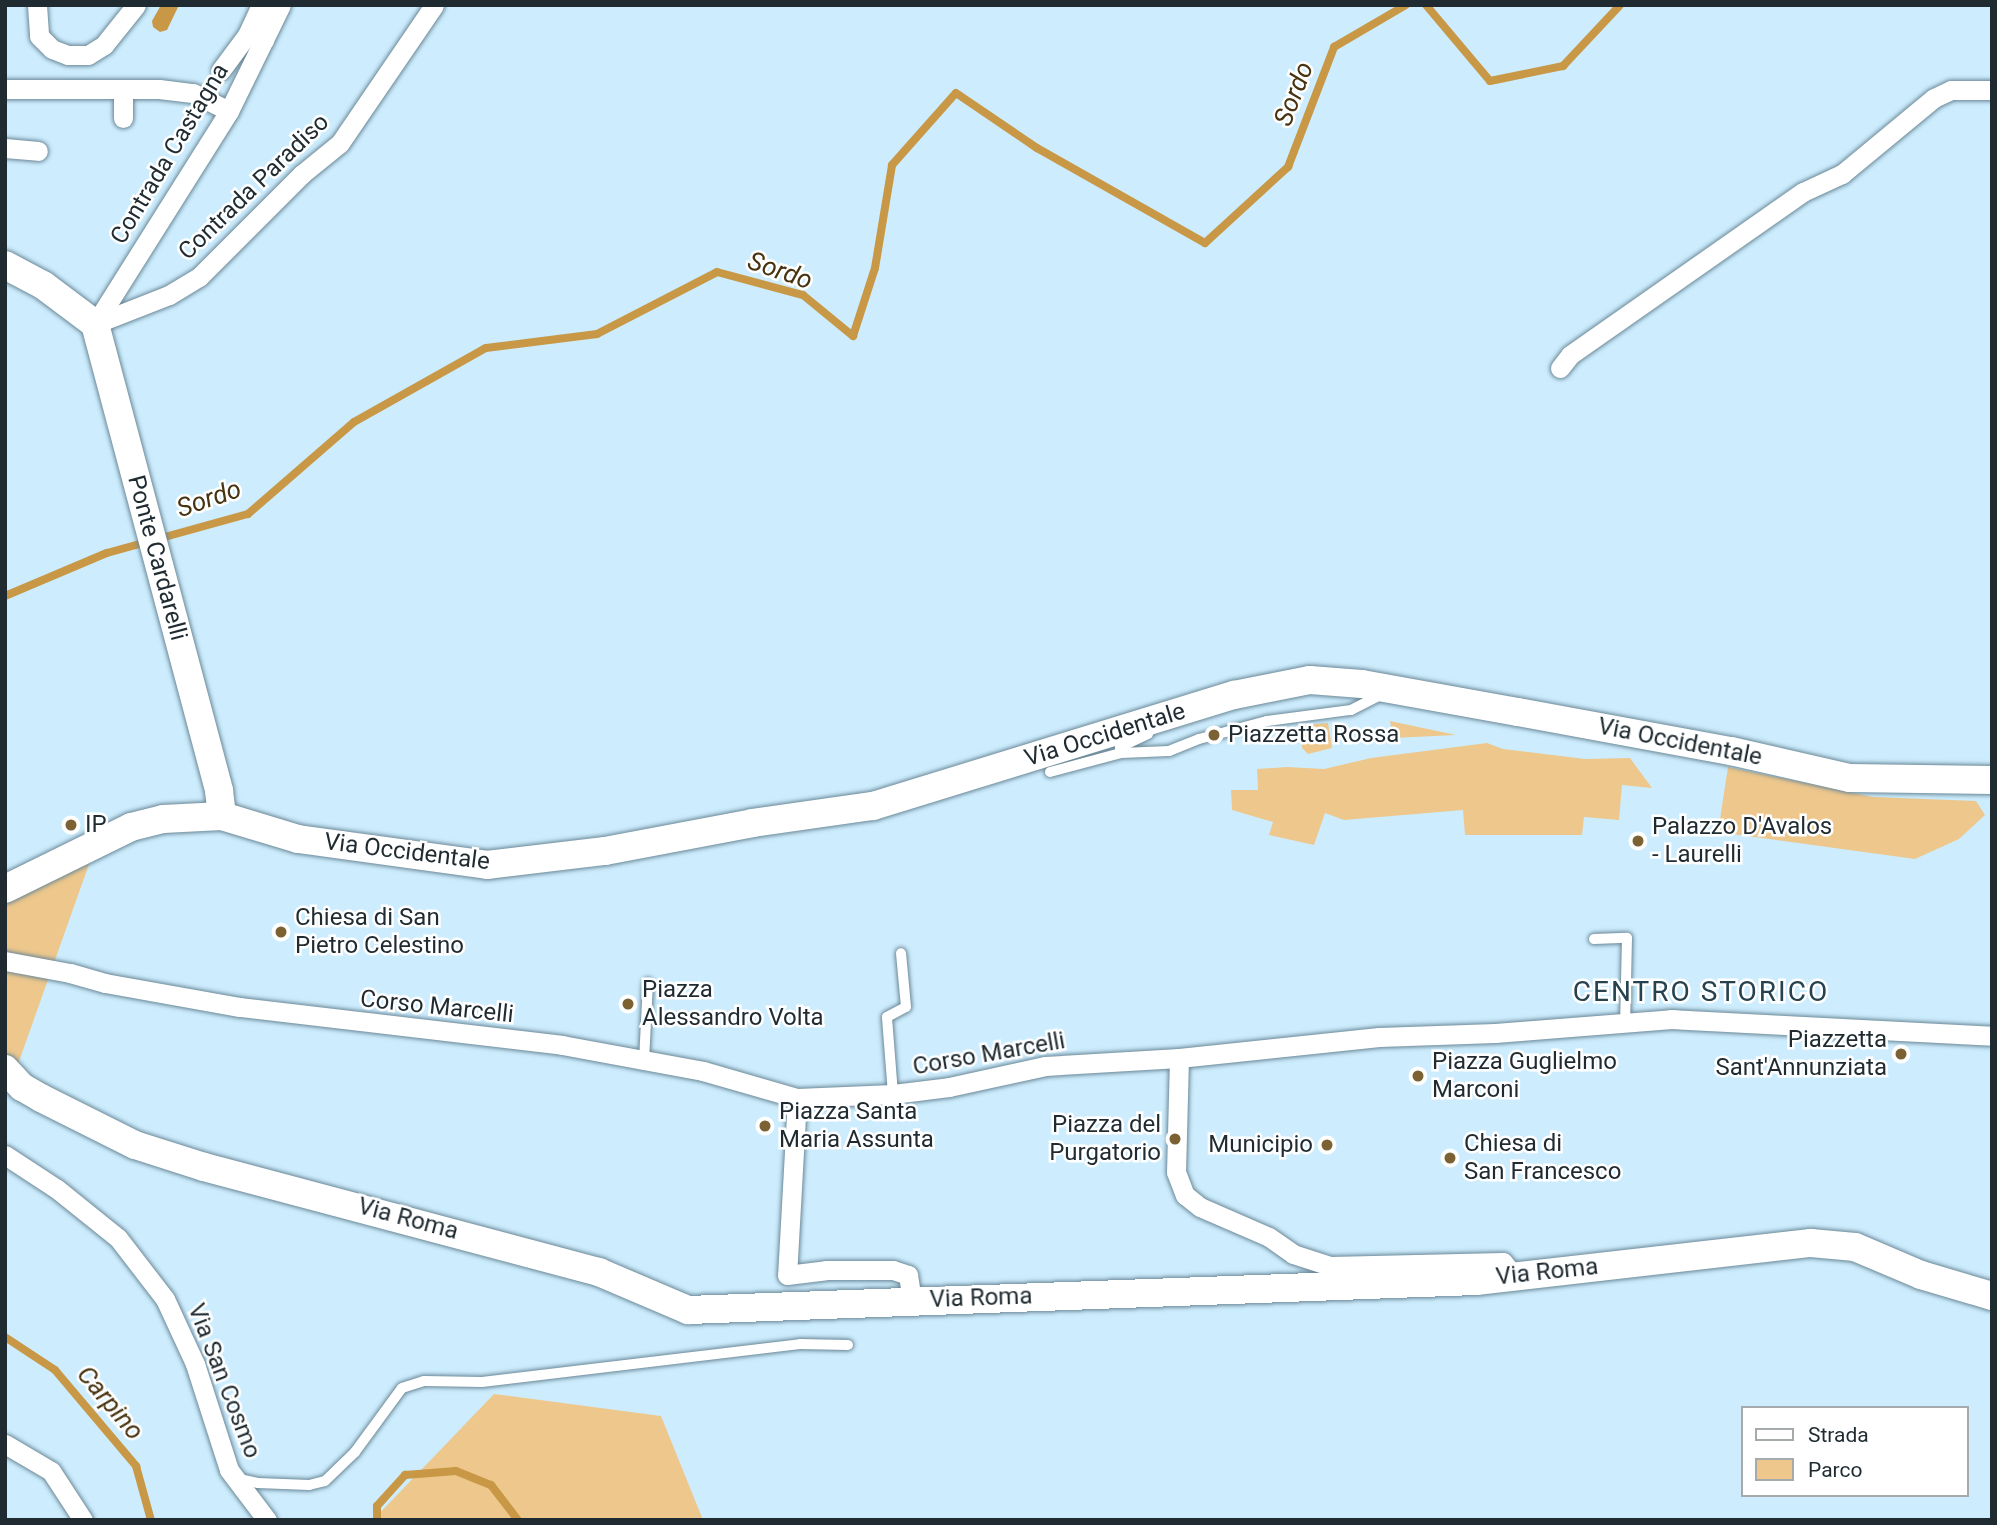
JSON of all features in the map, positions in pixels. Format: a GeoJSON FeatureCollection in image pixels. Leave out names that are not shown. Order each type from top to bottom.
{"type":"FeatureCollection","features":[{"type":"Feature","properties":{"kind":"main road"},"geometry":{"type":"LineString","coordinates":[[5,265],[43,285],[95,324]]}},
{"type":"Feature","properties":{"kind":"main road","name":"Ponte Cardarelli"},"geometry":{"type":"LineString","coordinates":[[95,324],[221,803]]}},
{"type":"Feature","properties":{"kind":"main road","name":"Via Occidentale"},"geometry":{"type":"LineString","coordinates":[[5,889],[131,827],[221,803],[298,839],[487,865],[606,851],[753,823],[873,806],[1234,695],[1310,680],[1390,689],[1731,751],[1850,778],[1992,780]]}},
{"type":"Feature","properties":{"kind":"main road","name":"Via Roma"},"geometry":{"type":"LineString","coordinates":[[5,1069],[22,1087],[135,1145],[204,1167],[599,1272],[688,1310],[1475,1281],[1811,1243],[1855,1247],[1922,1275],[1992,1296]]}},
{"type":"Feature","properties":{"kind":"street"},"geometry":{"type":"LineString","coordinates":[[37,5],[39,36],[52,49],[88,55],[104,45],[136,5]]}},
{"type":"Feature","properties":{"kind":"street"},"geometry":{"type":"LineString","coordinates":[[220,70],[256,38],[261,5]]}},
{"type":"Feature","properties":{"kind":"street","name":"Contrada Castagna"},"geometry":{"type":"LineString","coordinates":[[95,324],[229,111],[256,38],[281,5]]}},
{"type":"Feature","properties":{"kind":"street","name":"Contrada Paradiso"},"geometry":{"type":"LineString","coordinates":[[95,324],[169,295],[199,277],[302,174],[340,143],[434,5]]}},
{"type":"Feature","properties":{"kind":"street"},"geometry":{"type":"LineString","coordinates":[[5,89],[193,93],[229,111]]}},
{"type":"Feature","properties":{"kind":"street"},"geometry":{"type":"LineString","coordinates":[[123,90],[123,118]]}},
{"type":"Feature","properties":{"kind":"street"},"geometry":{"type":"LineString","coordinates":[[1560,368],[1570,355],[1803,192],[1842,174],[1934,98],[1951,90],[1992,90]]}},
{"type":"Feature","properties":{"kind":"street"},"geometry":{"type":"LineString","coordinates":[[5,148],[38,151]]}},
{"type":"Feature","properties":{"kind":"street","name":"Corso Marcelli"},"geometry":{"type":"LineString","coordinates":[[5,961],[70,973],[105,983],[240,1007],[562,1045],[703,1071],[797,1098],[893,1094],[1003,1078],[1045,1066],[1179,1058],[1379,1037],[1481,1034],[1671,1019],[1734,1020],[1992,1036]]}},
{"type":"Feature","properties":{"kind":"street"},"geometry":{"type":"LineString","coordinates":[[1179,1058],[1176,1172],[1185,1195],[1200,1207],[1269,1237],[1293,1254],[1330,1266],[1503,1262],[1514,1275]]}},
{"type":"Feature","properties":{"kind":"street"},"geometry":{"type":"LineString","coordinates":[[797,1098],[787,1275],[826,1270],[893,1270],[908,1275],[912,1300]]}},
{"type":"Feature","properties":{"kind":"street","name":"Via San Cosmo"},"geometry":{"type":"LineString","coordinates":[[5,1154],[57,1189],[118,1238],[165,1299],[195,1364],[229,1470],[267,1520]]}},
{"type":"Feature","properties":{"kind":"street"},"geometry":{"type":"LineString","coordinates":[[5,1444],[51,1471],[83,1520]]}},
{"type":"Feature","properties":{"kind":"lane"},"geometry":{"type":"LineString","coordinates":[[1051,772],[1121,753],[1169,751],[1199,739],[1267,721],[1351,710],[1390,689]]}},
{"type":"Feature","properties":{"kind":"lane"},"geometry":{"type":"LineString","coordinates":[[1121,753],[1120,747],[1153,732],[1161,718]]}},
{"type":"Feature","properties":{"kind":"lane"},"geometry":{"type":"LineString","coordinates":[[1594,939],[1627,938],[1625,1023]]}},
{"type":"Feature","properties":{"kind":"lane"},"geometry":{"type":"LineString","coordinates":[[893,1094],[887,1017],[906,1007],[901,953]]}},
{"type":"Feature","properties":{"kind":"lane"},"geometry":{"type":"LineString","coordinates":[[644,1062],[648,983]]}},
{"type":"Feature","properties":{"kind":"lane"},"geometry":{"type":"LineString","coordinates":[[236,1478],[258,1483],[309,1485],[325,1481],[355,1452],[402,1388],[424,1381],[482,1382],[800,1344],[848,1345]]}},
{"type":"Feature","properties":{"kind":"green space"},"geometry":{"type":"Polygon","coordinates":[[[1390,721],[1456,735],[1393,738],[1390,721]]]}},
{"type":"Feature","properties":{"kind":"green space"},"geometry":{"type":"Polygon","coordinates":[[[1328,723],[1332,748],[1308,754],[1302,748],[1302,725],[1328,723]]]}},
{"type":"Feature","properties":{"kind":"green space"},"geometry":{"type":"Polygon","coordinates":[[[1487,743],[1503,749],[1585,759],[1630,758],[1652,788],[1622,785],[1619,820],[1584,817],[1582,835],[1465,835],[1463,810],[1344,820],[1325,813],[1314,845],[1269,835],[1273,822],[1232,810],[1231,790],[1258,790],[1257,769],[1324,769],[1371,758],[1487,743]]]}},
{"type":"Feature","properties":{"kind":"green space"},"geometry":{"type":"Polygon","coordinates":[[[1728,767],[1873,797],[1976,801],[1985,815],[1959,839],[1915,859],[1718,832],[1728,767]]]}},
{"type":"Feature","properties":{"kind":"green space"},"geometry":{"type":"Polygon","coordinates":[[[93,853],[17,1067],[5,1058],[5,895],[93,853]]]}},
{"type":"Feature","properties":{"kind":"green space"},"geometry":{"type":"Polygon","coordinates":[[[494,1394],[661,1416],[703,1520],[373,1520],[494,1394]]]}},
{"type":"Feature","properties":{"kind":"shaded area"},"geometry":{"type":"Polygon","coordinates":[[[161,5],[179,5],[167,30],[160,32],[153,27],[152,21],[161,5]]]}},
{"type":"Feature","properties":{"kind":"waterway","name":"Sordo"},"geometry":{"type":"LineString","coordinates":[[5,596],[107,553],[248,514],[354,422],[486,348],[597,334],[717,272],[803,295],[853,336],[875,268],[892,165],[956,93],[1037,148],[1205,243],[1288,167],[1334,47],[1406,5]]}},
{"type":"Feature","properties":{"kind":"waterway","name":"Sordo"},"geometry":{"type":"LineString","coordinates":[[1426,5],[1490,81],[1563,66],[1620,5]]}},
{"type":"Feature","properties":{"kind":"waterway","name":"Carpino"},"geometry":{"type":"LineString","coordinates":[[5,1337],[55,1370],[136,1466],[151,1520]]}},
{"type":"Feature","properties":{"kind":"waterway","name":"Carpino"},"geometry":{"type":"LineString","coordinates":[[377,1520],[377,1506],[405,1475],[456,1471],[491,1485],[518,1520]]}},
{"type":"Feature","properties":{"kind":"place","name":"Piazzetta Rossa"},"geometry":{"type":"Point","coordinates":[1214,735]}},
{"type":"Feature","properties":{"kind":"place","name":"IP"},"geometry":{"type":"Point","coordinates":[71,825]}},
{"type":"Feature","properties":{"kind":"place","name":"Palazzo D'Avalos - Laurelli"},"geometry":{"type":"Point","coordinates":[1638,841]}},
{"type":"Feature","properties":{"kind":"place","name":"Chiesa di San Pietro Celestino"},"geometry":{"type":"Point","coordinates":[281,932]}},
{"type":"Feature","properties":{"kind":"place","name":"Piazza Alessandro Volta"},"geometry":{"type":"Point","coordinates":[628,1004]}},
{"type":"Feature","properties":{"kind":"place","name":"Piazzetta Sant'Annunziata"},"geometry":{"type":"Point","coordinates":[1901,1054]}},
{"type":"Feature","properties":{"kind":"place","name":"Piazza Guglielmo Marconi"},"geometry":{"type":"Point","coordinates":[1418,1076]}},
{"type":"Feature","properties":{"kind":"place","name":"Piazza Santa Maria Assunta"},"geometry":{"type":"Point","coordinates":[765,1126]}},
{"type":"Feature","properties":{"kind":"place","name":"Piazza del Purgatorio"},"geometry":{"type":"Point","coordinates":[1175,1139]}},
{"type":"Feature","properties":{"kind":"place","name":"Municipio"},"geometry":{"type":"Point","coordinates":[1327,1145]}},
{"type":"Feature","properties":{"kind":"place","name":"Chiesa di San Francesco"},"geometry":{"type":"Point","coordinates":[1450,1158]}},
{"type":"Feature","properties":{"kind":"district","name":"CENTRO STORICO"},"geometry":{"type":"Point","coordinates":[1701,992]}}]}
